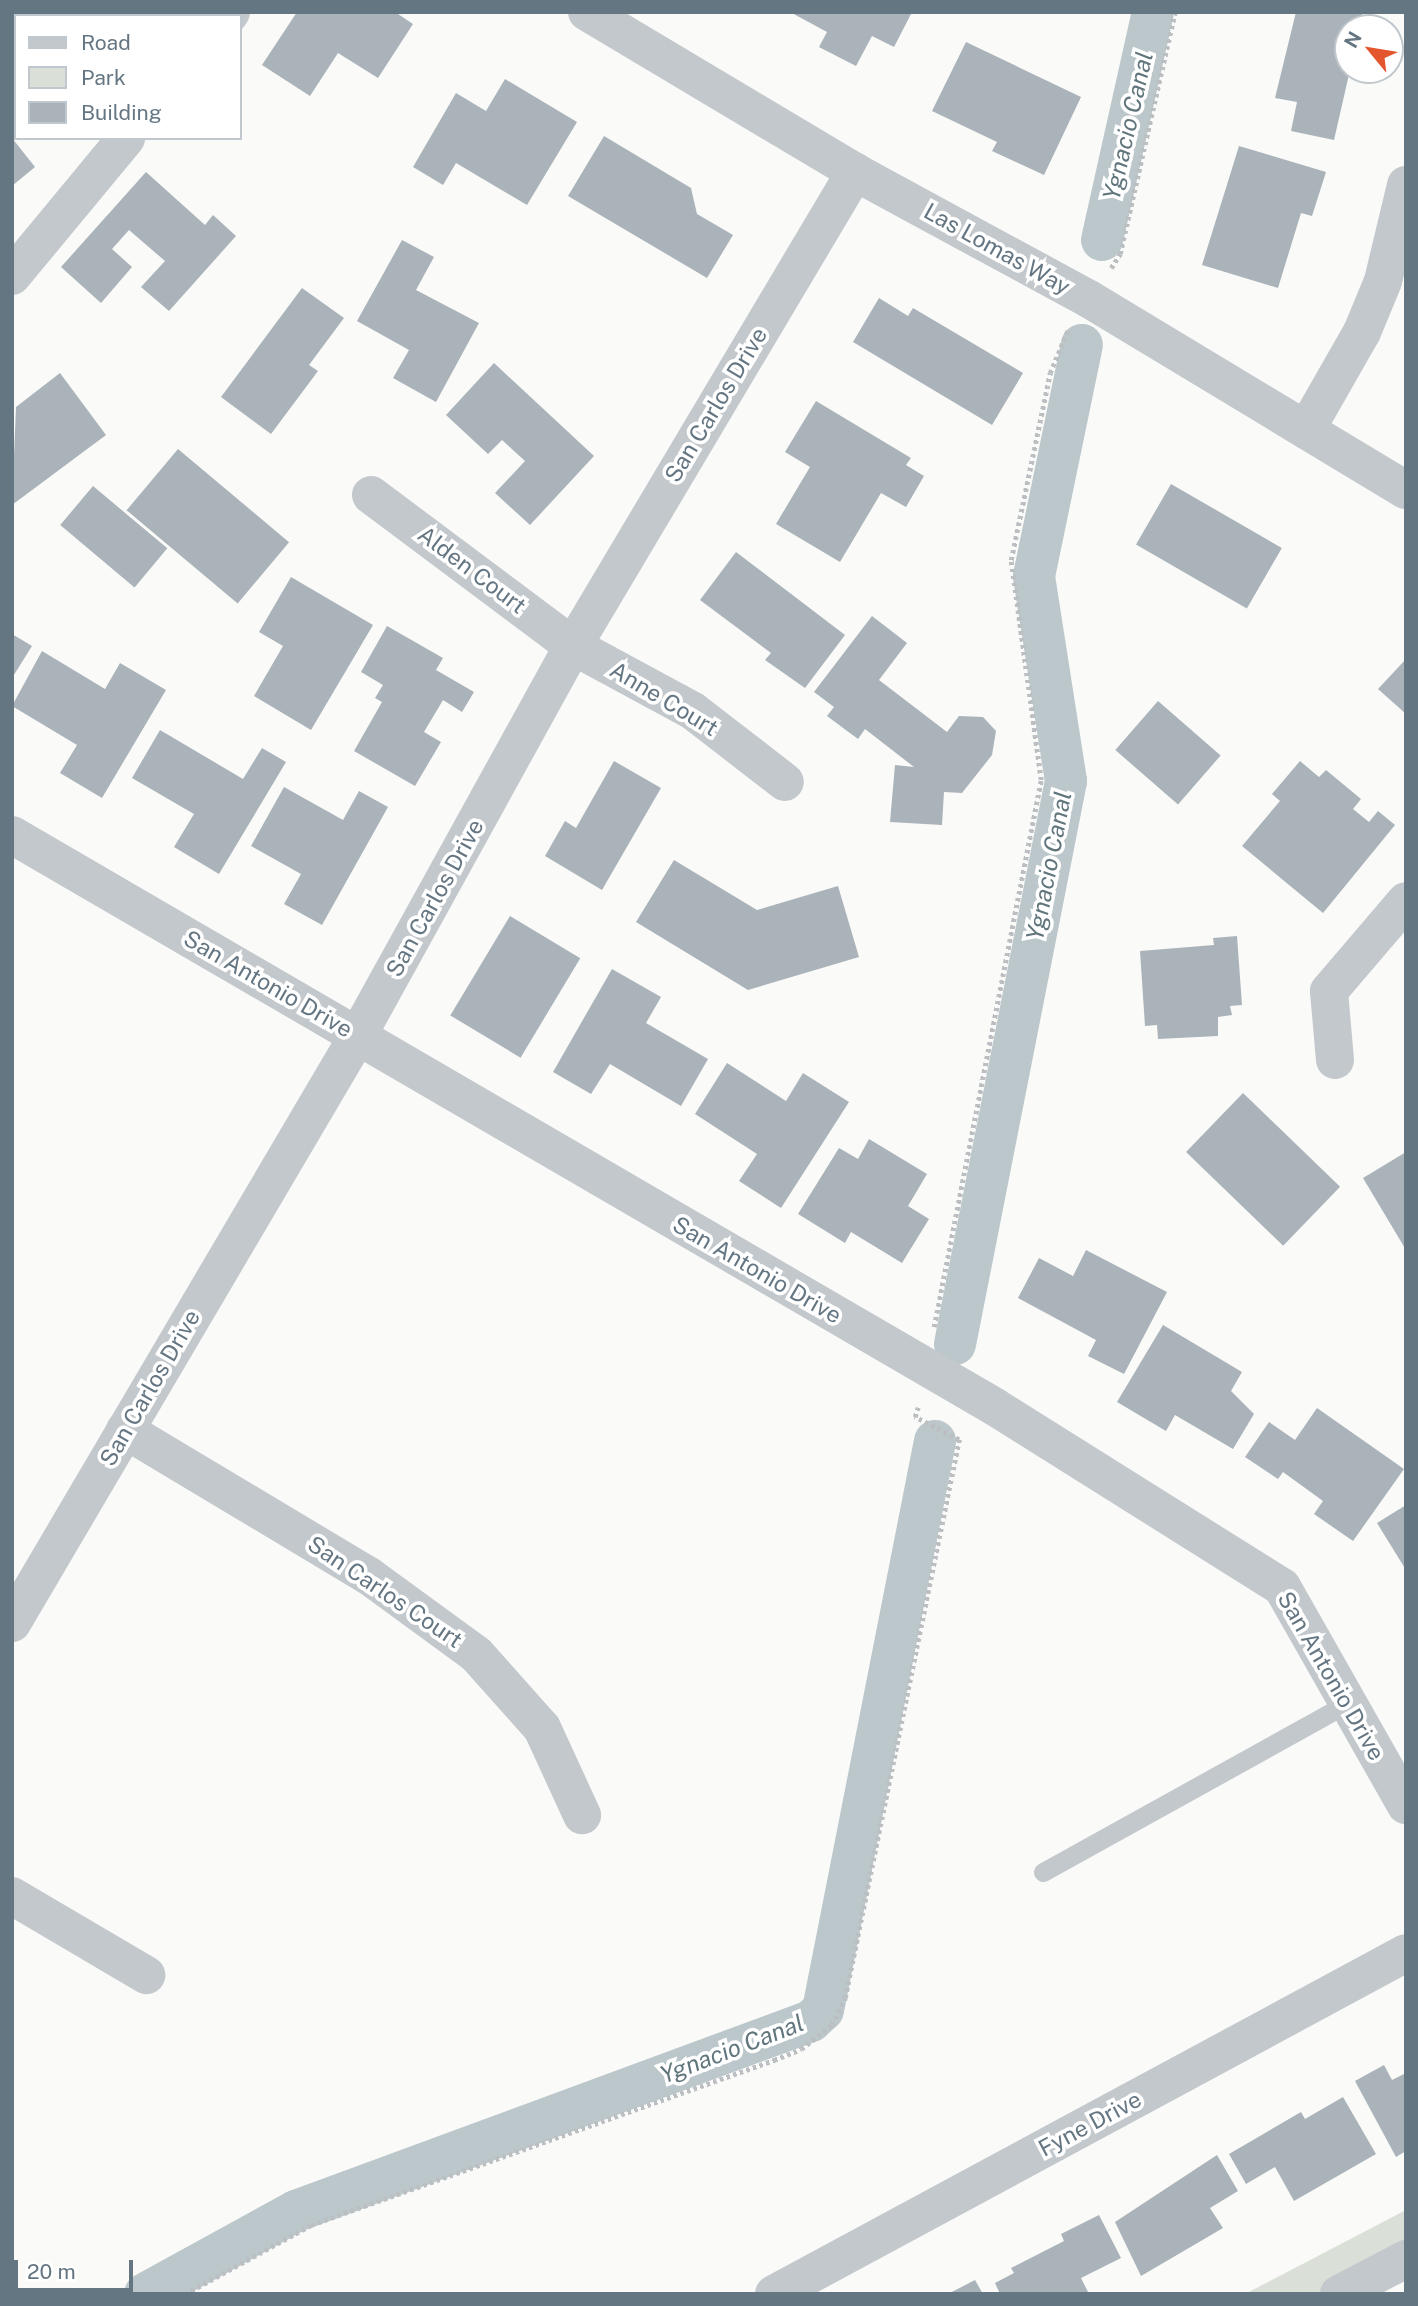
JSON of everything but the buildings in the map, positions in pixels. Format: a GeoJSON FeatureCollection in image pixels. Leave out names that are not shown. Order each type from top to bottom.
{"type":"FeatureCollection","features":[{"type":"Feature","properties":{"kind":"street","name":"Las Lomas Way"},"geometry":{"type":"LineString","coordinates":[[587,12],[855,172],[1089,299],[1406,490]]}},
{"type":"Feature","properties":{"kind":"street"},"geometry":{"type":"LineString","coordinates":[[12,276],[124,140]]}},
{"type":"Feature","properties":{"kind":"street","name":"San Carlos Drive"},"geometry":{"type":"LineString","coordinates":[[12,1623],[357,1037],[573,646],[855,172]]}},
{"type":"Feature","properties":{"kind":"street"},"geometry":{"type":"LineString","coordinates":[[1306,430],[1362,332],[1383,281],[1406,185]]}},
{"type":"Feature","properties":{"kind":"street","name":"Alden Court"},"geometry":{"type":"LineString","coordinates":[[371,495],[573,646]]}},
{"type":"Feature","properties":{"kind":"street","name":"Anne Court"},"geometry":{"type":"LineString","coordinates":[[573,646],[694,710],[785,782]]}},
{"type":"Feature","properties":{"kind":"street","name":"San Antonio Drive"},"geometry":{"type":"LineString","coordinates":[[12,835],[995,1407],[1282,1587],[1406,1805]]}},
{"type":"Feature","properties":{"kind":"street"},"geometry":{"type":"LineString","coordinates":[[1335,1060],[1329,990],[1406,901]]}},
{"type":"Feature","properties":{"kind":"street","name":"San Carlos Court"},"geometry":{"type":"LineString","coordinates":[[125,1430],[369,1576],[476,1654],[542,1728],[582,1815]]}},
{"type":"Feature","properties":{"kind":"street"},"geometry":{"type":"LineString","coordinates":[[12,1896],[146,1975]]}},
{"type":"Feature","properties":{"kind":"street","name":"Fyne Drive"},"geometry":{"type":"LineString","coordinates":[[774,2294],[1406,1953]]}},
{"type":"Feature","properties":{"kind":"street"},"geometry":{"type":"LineString","coordinates":[[1339,2294],[1406,2259]]}},
{"type":"Feature","properties":{"kind":"lane"},"geometry":{"type":"LineString","coordinates":[[1043,1872],[1348,1703]]}},
{"type":"Feature","properties":{"kind":"green space"},"geometry":{"type":"Polygon","coordinates":[[[1406,2210],[1406,2259],[1377,2294],[1245,2294],[1406,2210]]]}},
{"type":"Feature","properties":{"kind":"waterway","name":"Ygnacio Canal"},"geometry":{"type":"LineString","coordinates":[[1102,240],[1153,12]]}},
{"type":"Feature","properties":{"kind":"waterway","name":"Ygnacio Canal"},"geometry":{"type":"LineString","coordinates":[[955,1344],[1066,781],[1034,576],[1082,345]]}},
{"type":"Feature","properties":{"kind":"waterway","name":"Ygnacio Canal"},"geometry":{"type":"LineString","coordinates":[[145,2294],[296,2211],[811,2021],[823,2010],[935,1441]]}}]}
